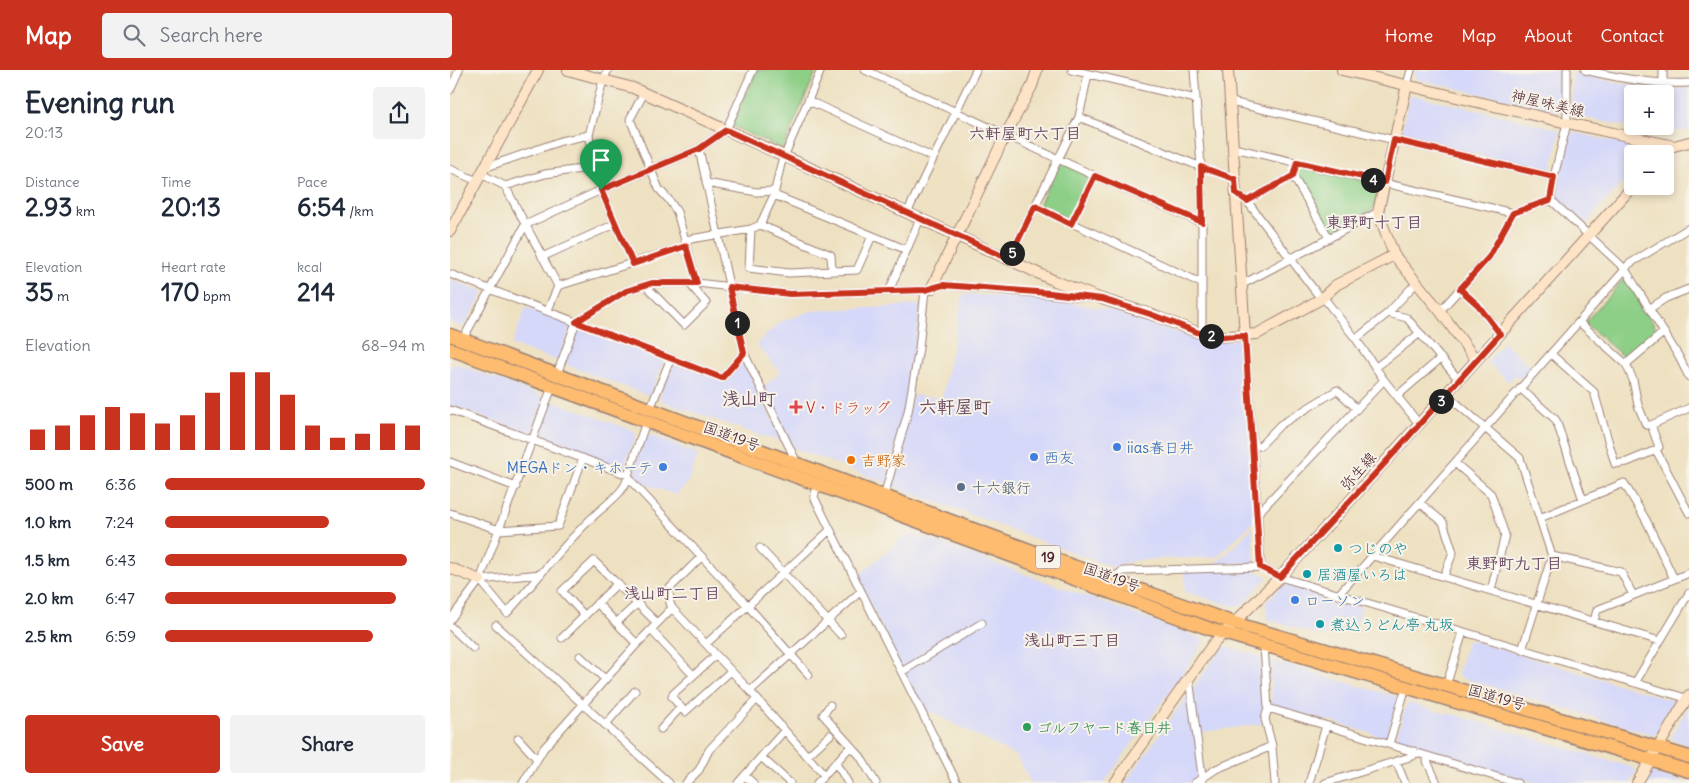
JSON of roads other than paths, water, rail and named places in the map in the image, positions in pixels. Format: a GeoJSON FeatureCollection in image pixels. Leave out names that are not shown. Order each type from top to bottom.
{"type":"FeatureCollection","features":[{"type":"Feature","properties":{"kind":"highway","name":"国道19号"},"geometry":{"type":"LineString","coordinates":[[450,335],[1067,564],[1234,623],[1689,757]]}},
{"type":"Feature","properties":{"kind":"highway","name":"国道19号"},"geometry":{"type":"LineString","coordinates":[[451,353],[552,387],[1224,634],[1689,771]]}},
{"type":"Feature","properties":{"kind":"street"},"geometry":{"type":"LineString","coordinates":[[450,90],[459,70]]}},
{"type":"Feature","properties":{"kind":"street"},"geometry":{"type":"LineString","coordinates":[[450,231],[538,70]]}},
{"type":"Feature","properties":{"kind":"street"},"geometry":{"type":"LineString","coordinates":[[568,70],[632,88],[1055,281],[1202,334],[1216,337],[1257,334],[1322,298],[1336,285],[1394,255]]}},
{"type":"Feature","properties":{"kind":"street"},"geometry":{"type":"LineString","coordinates":[[608,70],[603,80],[590,135],[601,190],[633,264]]}},
{"type":"Feature","properties":{"kind":"street"},"geometry":{"type":"LineString","coordinates":[[760,226],[774,193],[784,156],[822,70]]}},
{"type":"Feature","properties":{"kind":"street"},"geometry":{"type":"LineString","coordinates":[[865,70],[1095,176],[1202,222]]}},
{"type":"Feature","properties":{"kind":"street"},"geometry":{"type":"LineString","coordinates":[[907,213],[932,157],[976,70]]}},
{"type":"Feature","properties":{"kind":"street"},"geometry":{"type":"LineString","coordinates":[[884,496],[908,412],[928,289],[957,236],[1006,134],[1032,86],[1037,70]]}},
{"type":"Feature","properties":{"kind":"street"},"geometry":{"type":"LineString","coordinates":[[1072,70],[1196,99]]}},
{"type":"Feature","properties":{"kind":"street"},"geometry":{"type":"LineString","coordinates":[[1194,70],[1201,167],[1202,334]]}},
{"type":"Feature","properties":{"kind":"street"},"geometry":{"type":"LineString","coordinates":[[1228,70],[1260,567]]}},
{"type":"Feature","properties":{"kind":"street","name":"神屋味美線"},"geometry":{"type":"LineString","coordinates":[[1342,70],[1566,123],[1669,145]]}},
{"type":"Feature","properties":{"kind":"street"},"geometry":{"type":"LineString","coordinates":[[1411,70],[1378,212],[1394,255],[1440,311],[1476,360]]}},
{"type":"Feature","properties":{"kind":"street"},"geometry":{"type":"LineString","coordinates":[[1550,200],[1566,123],[1566,70]]}},
{"type":"Feature","properties":{"kind":"street"},"geometry":{"type":"LineString","coordinates":[[1585,70],[1663,83],[1689,83]]}},
{"type":"Feature","properties":{"kind":"street"},"geometry":{"type":"LineString","coordinates":[[1663,70],[1663,83]]}},
{"type":"Feature","properties":{"kind":"street"},"geometry":{"type":"LineString","coordinates":[[463,339],[526,225],[601,190],[699,149],[726,130],[750,71]]}},
{"type":"Feature","properties":{"kind":"street"},"geometry":{"type":"LineString","coordinates":[[1009,259],[1079,117],[1088,74]]}},
{"type":"Feature","properties":{"kind":"street"},"geometry":{"type":"LineString","coordinates":[[644,93],[630,119],[659,190],[677,212],[686,243],[693,283],[706,303],[684,325],[645,285]]}},
{"type":"Feature","properties":{"kind":"street"},"geometry":{"type":"LineString","coordinates":[[809,100],[932,157]]}},
{"type":"Feature","properties":{"kind":"street"},"geometry":{"type":"LineString","coordinates":[[1231,102],[1554,177]]}},
{"type":"Feature","properties":{"kind":"street"},"geometry":{"type":"LineString","coordinates":[[1079,117],[1235,179]]}},
{"type":"Feature","properties":{"kind":"street"},"geometry":{"type":"LineString","coordinates":[[481,174],[561,141],[590,135]]}},
{"type":"Feature","properties":{"kind":"street","name":"神屋味美線"},"geometry":{"type":"LineString","coordinates":[[1674,146],[1689,142]]}},
{"type":"Feature","properties":{"kind":"street"},"geometry":{"type":"LineString","coordinates":[[1234,148],[1513,213],[1550,200]]}},
{"type":"Feature","properties":{"kind":"street"},"geometry":{"type":"LineString","coordinates":[[699,149],[744,353],[797,463]]}},
{"type":"Feature","properties":{"kind":"street"},"geometry":{"type":"LineString","coordinates":[[1247,201],[1293,176],[1297,162]]}},
{"type":"Feature","properties":{"kind":"street"},"geometry":{"type":"LineString","coordinates":[[505,186],[545,174],[596,168]]}},
{"type":"Feature","properties":{"kind":"street"},"geometry":{"type":"LineString","coordinates":[[450,169],[481,174],[505,186],[558,286]]}},
{"type":"Feature","properties":{"kind":"street"},"geometry":{"type":"LineString","coordinates":[[1071,224],[1095,176]]}},
{"type":"Feature","properties":{"kind":"street"},"geometry":{"type":"LineString","coordinates":[[1293,176],[1329,238]]}},
{"type":"Feature","properties":{"kind":"street"},"geometry":{"type":"LineString","coordinates":[[706,183],[774,193],[906,250]]}},
{"type":"Feature","properties":{"kind":"street"},"geometry":{"type":"LineString","coordinates":[[1236,193],[1247,201],[1290,260],[1356,339],[1396,396],[1420,424]]}},
{"type":"Feature","properties":{"kind":"street","name":"弥生線"},"geometry":{"type":"LineString","coordinates":[[1115,783],[1213,644],[1280,577],[1447,395],[1476,360],[1625,195]]}},
{"type":"Feature","properties":{"kind":"street"},"geometry":{"type":"LineString","coordinates":[[1550,200],[1626,269],[1689,377]]}},
{"type":"Feature","properties":{"kind":"street"},"geometry":{"type":"LineString","coordinates":[[1035,206],[1201,283]]}},
{"type":"Feature","properties":{"kind":"street"},"geometry":{"type":"LineString","coordinates":[[1243,284],[1378,212]]}},
{"type":"Feature","properties":{"kind":"street"},"geometry":{"type":"LineString","coordinates":[[1440,311],[1489,257],[1513,213]]}},
{"type":"Feature","properties":{"kind":"street"},"geometry":{"type":"LineString","coordinates":[[890,290],[920,220]]}},
{"type":"Feature","properties":{"kind":"street"},"geometry":{"type":"LineString","coordinates":[[542,258],[616,224]]}},
{"type":"Feature","properties":{"kind":"street"},"geometry":{"type":"LineString","coordinates":[[558,286],[633,264],[686,243],[718,234],[760,226],[831,255],[832,271]]}},
{"type":"Feature","properties":{"kind":"street"},"geometry":{"type":"LineString","coordinates":[[751,228],[749,268],[789,273],[857,270],[872,236]]}},
{"type":"Feature","properties":{"kind":"street"},"geometry":{"type":"LineString","coordinates":[[1338,595],[1486,429],[1629,264],[1689,228]]}},
{"type":"Feature","properties":{"kind":"street"},"geometry":{"type":"LineString","coordinates":[[450,274],[722,378],[744,353]]}},
{"type":"Feature","properties":{"kind":"street"},"geometry":{"type":"LineString","coordinates":[[1356,339],[1388,313],[1417,282]]}},
{"type":"Feature","properties":{"kind":"street"},"geometry":{"type":"LineString","coordinates":[[557,374],[576,322],[626,291],[652,283],[693,283],[790,294],[928,289],[943,285],[1102,299]]}},
{"type":"Feature","properties":{"kind":"street"},"geometry":{"type":"LineString","coordinates":[[548,310],[558,286]]}},
{"type":"Feature","properties":{"kind":"street"},"geometry":{"type":"LineString","coordinates":[[1460,289],[1478,305],[1500,334]]}},
{"type":"Feature","properties":{"kind":"street"},"geometry":{"type":"LineString","coordinates":[[1649,309],[1666,298],[1689,290]]}},
{"type":"Feature","properties":{"kind":"street"},"geometry":{"type":"LineString","coordinates":[[1388,313],[1407,318],[1459,380]]}},
{"type":"Feature","properties":{"kind":"street"},"geometry":{"type":"LineString","coordinates":[[1579,322],[1626,364],[1633,380],[1638,405],[1646,425],[1652,425],[1689,408]]}},
{"type":"Feature","properties":{"kind":"street"},"geometry":{"type":"LineString","coordinates":[[1626,364],[1664,332]]}},
{"type":"Feature","properties":{"kind":"street"},"geometry":{"type":"LineString","coordinates":[[1375,368],[1420,333]]}},
{"type":"Feature","properties":{"kind":"street"},"geometry":{"type":"LineString","coordinates":[[1551,354],[1594,392],[1615,464],[1627,462],[1659,447],[1652,425]]}},
{"type":"Feature","properties":{"kind":"street"},"geometry":{"type":"LineString","coordinates":[[650,409],[671,358]]}},
{"type":"Feature","properties":{"kind":"street"},"geometry":{"type":"LineString","coordinates":[[1396,396],[1441,358]]}},
{"type":"Feature","properties":{"kind":"street"},"geometry":{"type":"LineString","coordinates":[[1258,513],[1384,380]]}},
{"type":"Feature","properties":{"kind":"street"},"geometry":{"type":"LineString","coordinates":[[450,620],[480,580],[552,387]]}},
{"type":"Feature","properties":{"kind":"street"},"geometry":{"type":"LineString","coordinates":[[1521,389],[1556,420],[1583,500]]}},
{"type":"Feature","properties":{"kind":"street"},"geometry":{"type":"LineString","coordinates":[[1253,446],[1260,446],[1280,424],[1337,390],[1357,409]]}},
{"type":"Feature","properties":{"kind":"street"},"geometry":{"type":"LineString","coordinates":[[1447,395],[1520,458],[1552,556],[1522,650]]}},
{"type":"Feature","properties":{"kind":"street"},"geometry":{"type":"LineString","coordinates":[[450,410],[628,475],[632,482],[809,675]]}},
{"type":"Feature","properties":{"kind":"street"},"geometry":{"type":"LineString","coordinates":[[480,580],[507,613],[627,482],[646,422]]}},
{"type":"Feature","properties":{"kind":"street"},"geometry":{"type":"LineString","coordinates":[[1656,450],[1689,513]]}},
{"type":"Feature","properties":{"kind":"street"},"geometry":{"type":"LineString","coordinates":[[450,513],[498,530],[558,526],[582,458]]}},
{"type":"Feature","properties":{"kind":"street"},"geometry":{"type":"LineString","coordinates":[[450,462],[516,486]]}},
{"type":"Feature","properties":{"kind":"street"},"geometry":{"type":"LineString","coordinates":[[1455,463],[1491,494],[1505,535],[1491,590]]}},
{"type":"Feature","properties":{"kind":"street"},"geometry":{"type":"LineString","coordinates":[[1540,518],[1624,483],[1646,520],[1674,579]]}},
{"type":"Feature","properties":{"kind":"street"},"geometry":{"type":"LineString","coordinates":[[817,485],[814,497],[903,671],[957,783]]}},
{"type":"Feature","properties":{"kind":"street"},"geometry":{"type":"LineString","coordinates":[[1420,503],[1443,522],[1453,552],[1444,576]]}},
{"type":"Feature","properties":{"kind":"street"},"geometry":{"type":"LineString","coordinates":[[706,644],[830,530]]}},
{"type":"Feature","properties":{"kind":"street"},"geometry":{"type":"LineString","coordinates":[[760,548],[841,635]]}},
{"type":"Feature","properties":{"kind":"street"},"geometry":{"type":"LineString","coordinates":[[701,556],[669,588],[672,608],[750,691],[824,775]]}},
{"type":"Feature","properties":{"kind":"street"},"geometry":{"type":"LineString","coordinates":[[1374,556],[1660,641]]}},
{"type":"Feature","properties":{"kind":"street"},"geometry":{"type":"LineString","coordinates":[[1552,556],[1621,572],[1633,595]]}},
{"type":"Feature","properties":{"kind":"street"},"geometry":{"type":"LineString","coordinates":[[584,615],[562,592],[594,560],[657,622]]}},
{"type":"Feature","properties":{"kind":"street"},"geometry":{"type":"LineString","coordinates":[[1111,579],[1123,571],[1260,567],[1280,577],[1338,595],[1688,697],[1637,783]]}},
{"type":"Feature","properties":{"kind":"street"},"geometry":{"type":"LineString","coordinates":[[450,568],[480,580],[542,574]]}},
{"type":"Feature","properties":{"kind":"street"},"geometry":{"type":"LineString","coordinates":[[1594,621],[1597,610],[1689,573]]}},
{"type":"Feature","properties":{"kind":"street"},"geometry":{"type":"LineString","coordinates":[[562,638],[618,583]]}},
{"type":"Feature","properties":{"kind":"street"},"geometry":{"type":"LineString","coordinates":[[750,691],[861,591]]}},
{"type":"Feature","properties":{"kind":"street"},"geometry":{"type":"LineString","coordinates":[[1635,683],[1689,592]]}},
{"type":"Feature","properties":{"kind":"street"},"geometry":{"type":"LineString","coordinates":[[596,603],[637,644]]}},
{"type":"Feature","properties":{"kind":"street"},"geometry":{"type":"LineString","coordinates":[[616,623],[638,603]]}},
{"type":"Feature","properties":{"kind":"street"},"geometry":{"type":"LineString","coordinates":[[523,783],[544,748],[657,622],[672,608]]}},
{"type":"Feature","properties":{"kind":"street"},"geometry":{"type":"LineString","coordinates":[[903,671],[982,623]]}},
{"type":"Feature","properties":{"kind":"street"},"geometry":{"type":"LineString","coordinates":[[496,625],[669,783]]}},
{"type":"Feature","properties":{"kind":"street"},"geometry":{"type":"LineString","coordinates":[[450,626],[473,648]]}},
{"type":"Feature","properties":{"kind":"street"},"geometry":{"type":"LineString","coordinates":[[651,630],[693,675]]}},
{"type":"Feature","properties":{"kind":"street"},"geometry":{"type":"LineString","coordinates":[[1446,686],[1463,632]]}},
{"type":"Feature","properties":{"kind":"street"},"geometry":{"type":"LineString","coordinates":[[1264,645],[1268,708],[1265,719],[1272,746],[1275,783]]}},
{"type":"Feature","properties":{"kind":"street"},"geometry":{"type":"LineString","coordinates":[[716,655],[672,694],[672,698],[685,712],[731,671]]}},
{"type":"Feature","properties":{"kind":"street"},"geometry":{"type":"LineString","coordinates":[[580,656],[605,679]]}},
{"type":"Feature","properties":{"kind":"street"},"geometry":{"type":"LineString","coordinates":[[1189,678],[1203,780]]}},
{"type":"Feature","properties":{"kind":"street"},"geometry":{"type":"LineString","coordinates":[[1390,744],[1406,687]]}},
{"type":"Feature","properties":{"kind":"street"},"geometry":{"type":"LineString","coordinates":[[605,724],[635,691]]}},
{"type":"Feature","properties":{"kind":"street"},"geometry":{"type":"LineString","coordinates":[[686,783],[699,770],[709,750],[757,699]]}},
{"type":"Feature","properties":{"kind":"street"},"geometry":{"type":"LineString","coordinates":[[830,705],[823,715],[851,746],[867,767],[876,783]]}},
{"type":"Feature","properties":{"kind":"street"},"geometry":{"type":"LineString","coordinates":[[660,729],[681,707]]}},
{"type":"Feature","properties":{"kind":"street"},"geometry":{"type":"LineString","coordinates":[[1268,708],[1517,783]]}},
{"type":"Feature","properties":{"kind":"street"},"geometry":{"type":"LineString","coordinates":[[1309,783],[1326,726]]}},
{"type":"Feature","properties":{"kind":"street"},"geometry":{"type":"LineString","coordinates":[[738,783],[784,731]]}},
{"type":"Feature","properties":{"kind":"street"},"geometry":{"type":"LineString","coordinates":[[807,756],[830,735]]}},
{"type":"Feature","properties":{"kind":"street"},"geometry":{"type":"LineString","coordinates":[[518,738],[537,759]]}},
{"type":"Feature","properties":{"kind":"street"},"geometry":{"type":"LineString","coordinates":[[817,783],[851,746]]}},
{"type":"Feature","properties":{"kind":"street"},"geometry":{"type":"LineString","coordinates":[[1195,783],[1203,780],[1216,769],[1272,746]]}},
{"type":"Feature","properties":{"kind":"street"},"geometry":{"type":"LineString","coordinates":[[1328,783],[1413,756],[1414,752]]}},
{"type":"Feature","properties":{"kind":"street"},"geometry":{"type":"LineString","coordinates":[[1428,756],[1427,760],[1437,783]]}},
{"type":"Feature","properties":{"kind":"street"},"geometry":{"type":"LineString","coordinates":[[761,757],[790,783]]}},
{"type":"Feature","properties":{"kind":"street"},"geometry":{"type":"LineString","coordinates":[[1396,761],[1405,783]]}},
{"type":"Feature","properties":{"kind":"street"},"geometry":{"type":"LineString","coordinates":[[835,764],[848,783]]}},
{"type":"Feature","properties":{"kind":"street"},"geometry":{"type":"LineString","coordinates":[[745,776],[753,783]]}},
{"type":"Feature","properties":{"kind":"place","name":"V・ドラッグ"},"geometry":{"type":"Point","coordinates":[796,407]}},
{"type":"Feature","properties":{"kind":"place","name":"iias春日井"},"geometry":{"type":"Point","coordinates":[1117,447]}},
{"type":"Feature","properties":{"kind":"place","name":"西友"},"geometry":{"type":"Point","coordinates":[1034,457]}},
{"type":"Feature","properties":{"kind":"place","name":"吉野家"},"geometry":{"type":"Point","coordinates":[851,460]}},
{"type":"Feature","properties":{"kind":"place","name":"MEGAドン・キホーテ"},"geometry":{"type":"Point","coordinates":[663,467]}},
{"type":"Feature","properties":{"kind":"place","name":"十六銀行"},"geometry":{"type":"Point","coordinates":[961,487]}},
{"type":"Feature","properties":{"kind":"place","name":"つじのや"},"geometry":{"type":"Point","coordinates":[1338,548]}},
{"type":"Feature","properties":{"kind":"place","name":"居酒屋いろは"},"geometry":{"type":"Point","coordinates":[1307,574]}},
{"type":"Feature","properties":{"kind":"place","name":"ローソン"},"geometry":{"type":"Point","coordinates":[1295,600]}},
{"type":"Feature","properties":{"kind":"place","name":"煮込うどん亭 丸坂"},"geometry":{"type":"Point","coordinates":[1320,624]}},
{"type":"Feature","properties":{"kind":"place","name":"ゴルフヤード春日井"},"geometry":{"type":"Point","coordinates":[1027,727]}},
{"type":"Feature","properties":{"kind":"district","name":"六軒屋町六丁目"},"geometry":{"type":"Point","coordinates":[1025,133]}},
{"type":"Feature","properties":{"kind":"district","name":"東野町十丁目"},"geometry":{"type":"Point","coordinates":[1374,222]}},
{"type":"Feature","properties":{"kind":"district","name":"浅山町"},"geometry":{"type":"Point","coordinates":[749,398]}},
{"type":"Feature","properties":{"kind":"district","name":"六軒屋町"},"geometry":{"type":"Point","coordinates":[955,406]}},
{"type":"Feature","properties":{"kind":"district","name":"東野町九丁目"},"geometry":{"type":"Point","coordinates":[1514,563]}},
{"type":"Feature","properties":{"kind":"district","name":"浅山町二丁目"},"geometry":{"type":"Point","coordinates":[672,593]}},
{"type":"Feature","properties":{"kind":"district","name":"浅山町三丁目"},"geometry":{"type":"Point","coordinates":[1072,640]}}]}
